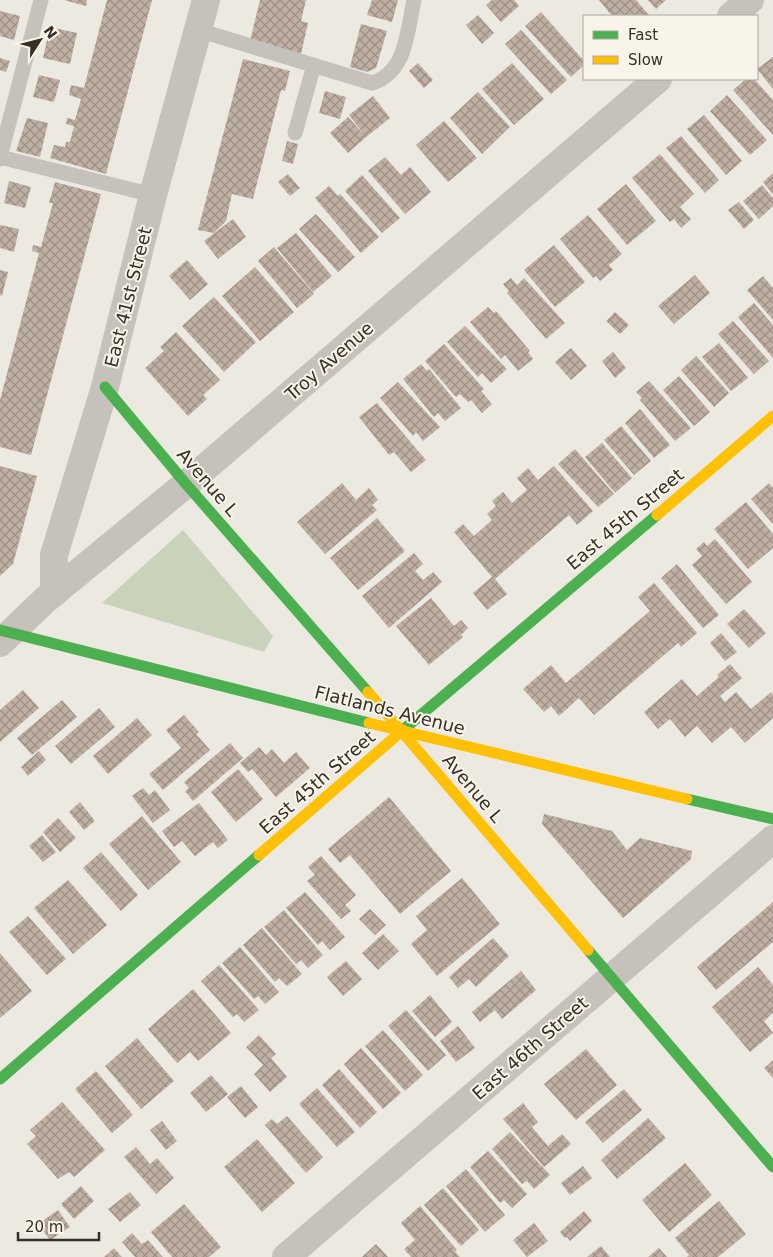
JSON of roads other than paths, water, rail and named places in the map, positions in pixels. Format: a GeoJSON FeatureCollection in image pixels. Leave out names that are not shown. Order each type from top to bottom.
{"type":"FeatureCollection","features":[{"type":"Feature","properties":{"kind":"street","name":"East 41st Street"},"geometry":{"type":"LineString","coordinates":[[54,593],[54,555],[105,387],[153,195],[206,0]]}},
{"type":"Feature","properties":{"kind":"street"},"geometry":{"type":"LineString","coordinates":[[732,15],[750,0]]}},
{"type":"Feature","properties":{"kind":"street","name":"Troy Avenue"},"geometry":{"type":"LineString","coordinates":[[4,635],[186,484],[657,80]]}},
{"type":"Feature","properties":{"kind":"street","name":"Avenue L"},"geometry":{"type":"LineString","coordinates":[[105,387],[186,484],[402,731],[773,1168]]}},
{"type":"Feature","properties":{"kind":"street","name":"East 45th Street"},"geometry":{"type":"LineString","coordinates":[[0,1079],[402,731],[773,416]]}},
{"type":"Feature","properties":{"kind":"street","name":"Flatlands Avenue"},"geometry":{"type":"LineString","coordinates":[[4,635],[773,819]]}},
{"type":"Feature","properties":{"kind":"street","name":"East 46th Street"},"geometry":{"type":"LineString","coordinates":[[286,1257],[773,839]]}},
{"type":"Feature","properties":{"kind":"lane"},"geometry":{"type":"LineString","coordinates":[[41,0],[1,154],[153,195]]}},
{"type":"Feature","properties":{"kind":"lane"},"geometry":{"type":"LineString","coordinates":[[198,30],[372,83],[384,79],[394,70],[402,52],[414,0]]}},
{"type":"Feature","properties":{"kind":"lane"},"geometry":{"type":"LineString","coordinates":[[295,134],[314,66]]}}]}
